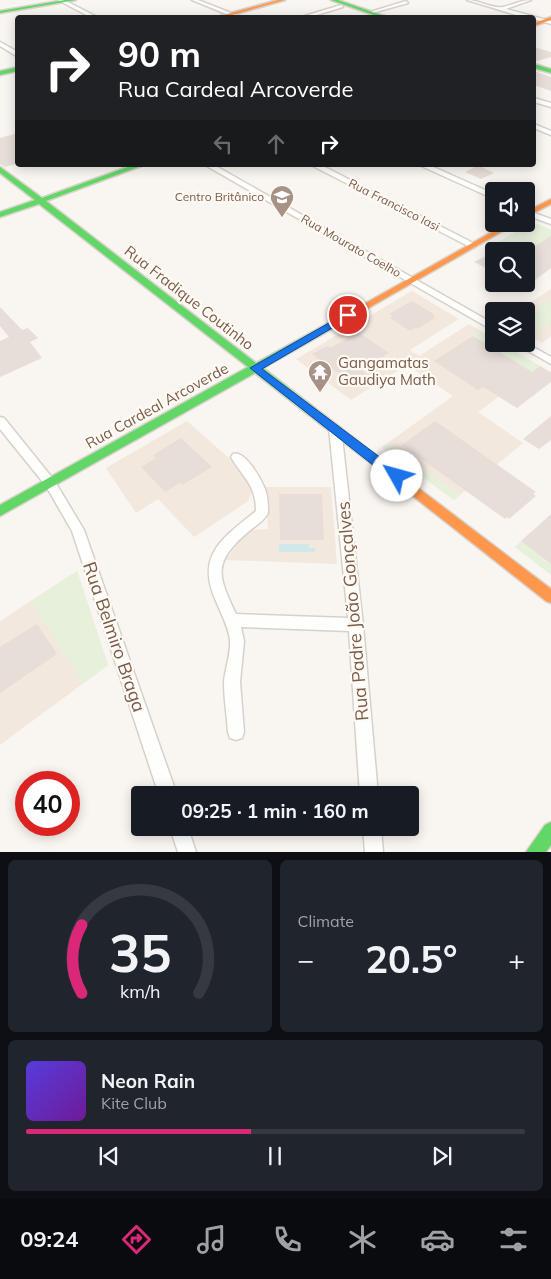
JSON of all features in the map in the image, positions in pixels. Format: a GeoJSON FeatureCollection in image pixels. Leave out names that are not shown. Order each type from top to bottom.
{"type":"FeatureCollection","features":[{"type":"Feature","properties":{"kind":"main road"},"geometry":{"type":"LineString","coordinates":[[236,15],[283,0]]}},
{"type":"Feature","properties":{"kind":"main road"},"geometry":{"type":"LineString","coordinates":[[322,0],[340,2],[374,15]]}},
{"type":"Feature","properties":{"kind":"main road"},"geometry":{"type":"LineString","coordinates":[[0,12],[66,1]]}},
{"type":"Feature","properties":{"kind":"main road"},"geometry":{"type":"LineString","coordinates":[[536,67],[551,71]]}},
{"type":"Feature","properties":{"kind":"main road"},"geometry":{"type":"LineString","coordinates":[[0,73],[15,70]]}},
{"type":"Feature","properties":{"kind":"main road"},"geometry":{"type":"LineString","coordinates":[[0,215],[134,167]]}},
{"type":"Feature","properties":{"kind":"main road","name":"Rua Fradique Coutinho"},"geometry":{"type":"LineString","coordinates":[[0,169],[551,597]]}},
{"type":"Feature","properties":{"kind":"main road"},"geometry":{"type":"LineString","coordinates":[[535,209],[551,201]]}},
{"type":"Feature","properties":{"kind":"main road","name":"Rua Cardeal Arcoverde"},"geometry":{"type":"LineString","coordinates":[[0,511],[496,232]]}},
{"type":"Feature","properties":{"kind":"main road"},"geometry":{"type":"LineString","coordinates":[[535,852],[551,831]]}},
{"type":"Feature","properties":{"kind":"street"},"geometry":{"type":"LineString","coordinates":[[194,0],[236,15]]}},
{"type":"Feature","properties":{"kind":"street"},"geometry":{"type":"LineString","coordinates":[[398,0],[413,5]]}},
{"type":"Feature","properties":{"kind":"street"},"geometry":{"type":"LineString","coordinates":[[469,0],[523,15]]}},
{"type":"Feature","properties":{"kind":"street"},"geometry":{"type":"LineString","coordinates":[[502,9],[530,0]]}},
{"type":"Feature","properties":{"kind":"street"},"geometry":{"type":"LineString","coordinates":[[66,1],[92,15]]}},
{"type":"Feature","properties":{"kind":"street"},"geometry":{"type":"LineString","coordinates":[[308,15],[340,2]]}},
{"type":"Feature","properties":{"kind":"street"},"geometry":{"type":"LineString","coordinates":[[374,15],[406,2]]}},
{"type":"Feature","properties":{"kind":"street"},"geometry":{"type":"LineString","coordinates":[[0,44],[15,53]]}},
{"type":"Feature","properties":{"kind":"street"},"geometry":{"type":"LineString","coordinates":[[536,101],[551,106]]}},
{"type":"Feature","properties":{"kind":"street"},"geometry":{"type":"LineString","coordinates":[[536,127],[551,133]]}},
{"type":"Feature","properties":{"kind":"street","name":"Rua Mourato Coelho"},"geometry":{"type":"LineString","coordinates":[[212,167],[485,323]]}},
{"type":"Feature","properties":{"kind":"street","name":"Rua Francisco Iasi"},"geometry":{"type":"LineString","coordinates":[[319,167],[473,244]]}},
{"type":"Feature","properties":{"kind":"street"},"geometry":{"type":"LineString","coordinates":[[427,167],[485,193]]}},
{"type":"Feature","properties":{"kind":"street"},"geometry":{"type":"LineString","coordinates":[[535,216],[551,222]]}},
{"type":"Feature","properties":{"kind":"street"},"geometry":{"type":"LineString","coordinates":[[535,352],[551,361]]}},
{"type":"Feature","properties":{"kind":"street","name":"Rua Belmiro Braga"},"geometry":{"type":"LineString","coordinates":[[0,421],[50,483],[78,530],[165,786]]}},
{"type":"Feature","properties":{"kind":"street","name":"Rua Padre João Gonçalves"},"geometry":{"type":"LineString","coordinates":[[335,428],[356,625],[368,786]]}},
{"type":"Feature","properties":{"kind":"street"},"geometry":{"type":"LineString","coordinates":[[236,732],[232,682],[236,641],[232,620],[218,592],[214,569],[223,549],[262,513],[263,504],[257,479],[237,457]]}},
{"type":"Feature","properties":{"kind":"street"},"geometry":{"type":"LineString","coordinates":[[232,620],[356,625]]}},
{"type":"Feature","properties":{"kind":"street"},"geometry":{"type":"LineString","coordinates":[[182,836],[187,852]]}},
{"type":"Feature","properties":{"kind":"street"},"geometry":{"type":"LineString","coordinates":[[373,836],[374,852]]}},
{"type":"Feature","properties":{"kind":"shaded area"},"geometry":{"type":"Polygon","coordinates":[[[551,289],[551,336],[542,343],[535,339],[535,302],[531,302],[551,289]]]}},
{"type":"Feature","properties":{"kind":"shaded area"},"geometry":{"type":"Polygon","coordinates":[[[412,291],[459,319],[410,350],[419,356],[469,324],[485,334],[485,352],[516,352],[540,366],[478,412],[523,443],[454,500],[382,447],[453,396],[407,365],[351,400],[296,359],[412,291]]]}},
{"type":"Feature","properties":{"kind":"shaded area"},"geometry":{"type":"Polygon","coordinates":[[[187,421],[239,467],[251,486],[252,492],[248,501],[194,537],[158,499],[136,513],[106,468],[187,421]]]}},
{"type":"Feature","properties":{"kind":"shaded area"},"geometry":{"type":"Polygon","coordinates":[[[265,487],[331,487],[337,564],[225,560],[249,530],[268,529],[265,487]]]}},
{"type":"Feature","properties":{"kind":"shaded area"},"geometry":{"type":"Polygon","coordinates":[[[77,571],[108,665],[0,745],[0,621],[77,571]]]}},
{"type":"Feature","properties":{"kind":"green space"},"geometry":{"type":"Polygon","coordinates":[[[535,224],[551,230],[551,237],[535,246],[535,242],[498,242],[515,232],[535,232],[535,224]]]}},
{"type":"Feature","properties":{"kind":"green space"},"geometry":{"type":"Polygon","coordinates":[[[547,301],[551,303],[551,324],[543,330],[535,326],[535,310],[547,301]]]}},
{"type":"Feature","properties":{"kind":"green space"},"geometry":{"type":"Polygon","coordinates":[[[481,331],[485,333],[485,343],[473,336],[481,331]]]}},
{"type":"Feature","properties":{"kind":"green space"},"geometry":{"type":"Polygon","coordinates":[[[499,352],[516,352],[540,366],[532,372],[499,352]]]}},
{"type":"Feature","properties":{"kind":"green space"},"geometry":{"type":"Polygon","coordinates":[[[388,443],[460,495],[454,500],[382,447],[388,443]]]}},
{"type":"Feature","properties":{"kind":"green space"},"geometry":{"type":"Polygon","coordinates":[[[521,541],[551,564],[551,575],[515,547],[521,541]]]}},
{"type":"Feature","properties":{"kind":"green space"},"geometry":{"type":"Polygon","coordinates":[[[77,571],[108,665],[83,684],[31,601],[77,571]]]}},
{"type":"Feature","properties":{"kind":"water"},"geometry":{"type":"Polygon","coordinates":[[[279,544],[309,544],[309,548],[315,548],[315,552],[279,552],[279,544]]]}},
{"type":"Feature","properties":{"kind":"building"},"geometry":{"type":"Polygon","coordinates":[[[536,48],[551,52],[551,57],[536,61],[536,48]]]}},
{"type":"Feature","properties":{"kind":"building"},"geometry":{"type":"Polygon","coordinates":[[[536,72],[551,77],[551,91],[536,86],[536,72]]]}},
{"type":"Feature","properties":{"kind":"building"},"geometry":{"type":"Polygon","coordinates":[[[15,134],[15,164],[5,167],[0,164],[0,138],[15,134]]]}},
{"type":"Feature","properties":{"kind":"building"},"geometry":{"type":"Polygon","coordinates":[[[474,167],[482,167],[494,173],[481,179],[465,172],[474,167]]]}},
{"type":"Feature","properties":{"kind":"building"},"geometry":{"type":"Polygon","coordinates":[[[551,236],[551,268],[535,280],[535,246],[551,236]]]}},
{"type":"Feature","properties":{"kind":"building"},"geometry":{"type":"Polygon","coordinates":[[[485,256],[485,268],[474,262],[485,256]]]}},
{"type":"Feature","properties":{"kind":"building"},"geometry":{"type":"Polygon","coordinates":[[[412,301],[435,315],[433,316],[435,318],[410,331],[390,318],[393,316],[389,314],[412,301]]]}},
{"type":"Feature","properties":{"kind":"building"},"geometry":{"type":"Polygon","coordinates":[[[0,307],[22,330],[28,328],[38,338],[30,342],[42,358],[0,377],[0,341],[9,337],[0,326],[0,307]]]}},
{"type":"Feature","properties":{"kind":"building"},"geometry":{"type":"Polygon","coordinates":[[[358,332],[389,353],[362,370],[367,374],[352,383],[312,354],[327,346],[331,348],[358,332]]]}},
{"type":"Feature","properties":{"kind":"building"},"geometry":{"type":"Polygon","coordinates":[[[473,336],[485,343],[485,352],[499,352],[532,372],[540,366],[551,372],[551,382],[517,408],[483,387],[478,390],[434,361],[473,336]]]}},
{"type":"Feature","properties":{"kind":"building"},"geometry":{"type":"Polygon","coordinates":[[[551,416],[551,440],[539,449],[523,439],[551,416]]]}},
{"type":"Feature","properties":{"kind":"building"},"geometry":{"type":"Polygon","coordinates":[[[435,421],[536,492],[533,494],[536,496],[509,519],[507,517],[505,519],[402,445],[435,421]]]}},
{"type":"Feature","properties":{"kind":"building"},"geometry":{"type":"Polygon","coordinates":[[[181,438],[212,467],[182,485],[181,482],[165,492],[141,467],[156,458],[153,455],[181,438]]]}},
{"type":"Feature","properties":{"kind":"building"},"geometry":{"type":"Polygon","coordinates":[[[279,494],[322,494],[324,540],[280,540],[279,494]]]}},
{"type":"Feature","properties":{"kind":"building"},"geometry":{"type":"Polygon","coordinates":[[[551,514],[551,564],[521,541],[551,514]]]}},
{"type":"Feature","properties":{"kind":"building"},"geometry":{"type":"Polygon","coordinates":[[[37,624],[57,654],[0,693],[0,647],[37,624]]]}},
{"type":"Feature","properties":{"kind":"traffic: fast"},"geometry":{"type":"LineString","coordinates":[[0,12],[74,0]]}},
{"type":"Feature","properties":{"kind":"traffic: fast"},"geometry":{"type":"LineString","coordinates":[[333,0],[379,15]]}},
{"type":"Feature","properties":{"kind":"traffic: fast"},"geometry":{"type":"LineString","coordinates":[[536,67],[551,71]]}},
{"type":"Feature","properties":{"kind":"traffic: fast"},"geometry":{"type":"LineString","coordinates":[[0,73],[15,70]]}},
{"type":"Feature","properties":{"kind":"traffic: fast"},"geometry":{"type":"LineString","coordinates":[[0,215],[134,167]]}},
{"type":"Feature","properties":{"kind":"traffic: fast"},"geometry":{"type":"LineString","coordinates":[[0,169],[413,490]]}},
{"type":"Feature","properties":{"kind":"traffic: fast"},"geometry":{"type":"LineString","coordinates":[[0,511],[355,312]]}},
{"type":"Feature","properties":{"kind":"traffic: fast"},"geometry":{"type":"LineString","coordinates":[[535,852],[551,831]]}},
{"type":"Feature","properties":{"kind":"traffic: slow"},"geometry":{"type":"LineString","coordinates":[[226,15],[283,0]]}},
{"type":"Feature","properties":{"kind":"traffic: slow"},"geometry":{"type":"LineString","coordinates":[[536,24],[551,18]]}},
{"type":"Feature","properties":{"kind":"traffic: slow"},"geometry":{"type":"LineString","coordinates":[[535,210],[551,201]]}},
{"type":"Feature","properties":{"kind":"traffic: slow"},"geometry":{"type":"LineString","coordinates":[[355,312],[497,232]]}},
{"type":"Feature","properties":{"kind":"traffic: slow"},"geometry":{"type":"LineString","coordinates":[[413,490],[551,597]]}},
{"type":"Feature","properties":{"kind":"place","name":"Centro Britânico"},"geometry":{"type":"Point","coordinates":[282,218]}},
{"type":"Feature","properties":{"kind":"place","name":"Gangamatas Gaudiya Math"},"geometry":{"type":"Point","coordinates":[320,393]}},
{"type":"Feature","properties":{"kind":"route"},"geometry":{"type":"LineString","coordinates":[[348,315],[255,368],[397,476]]}}]}
